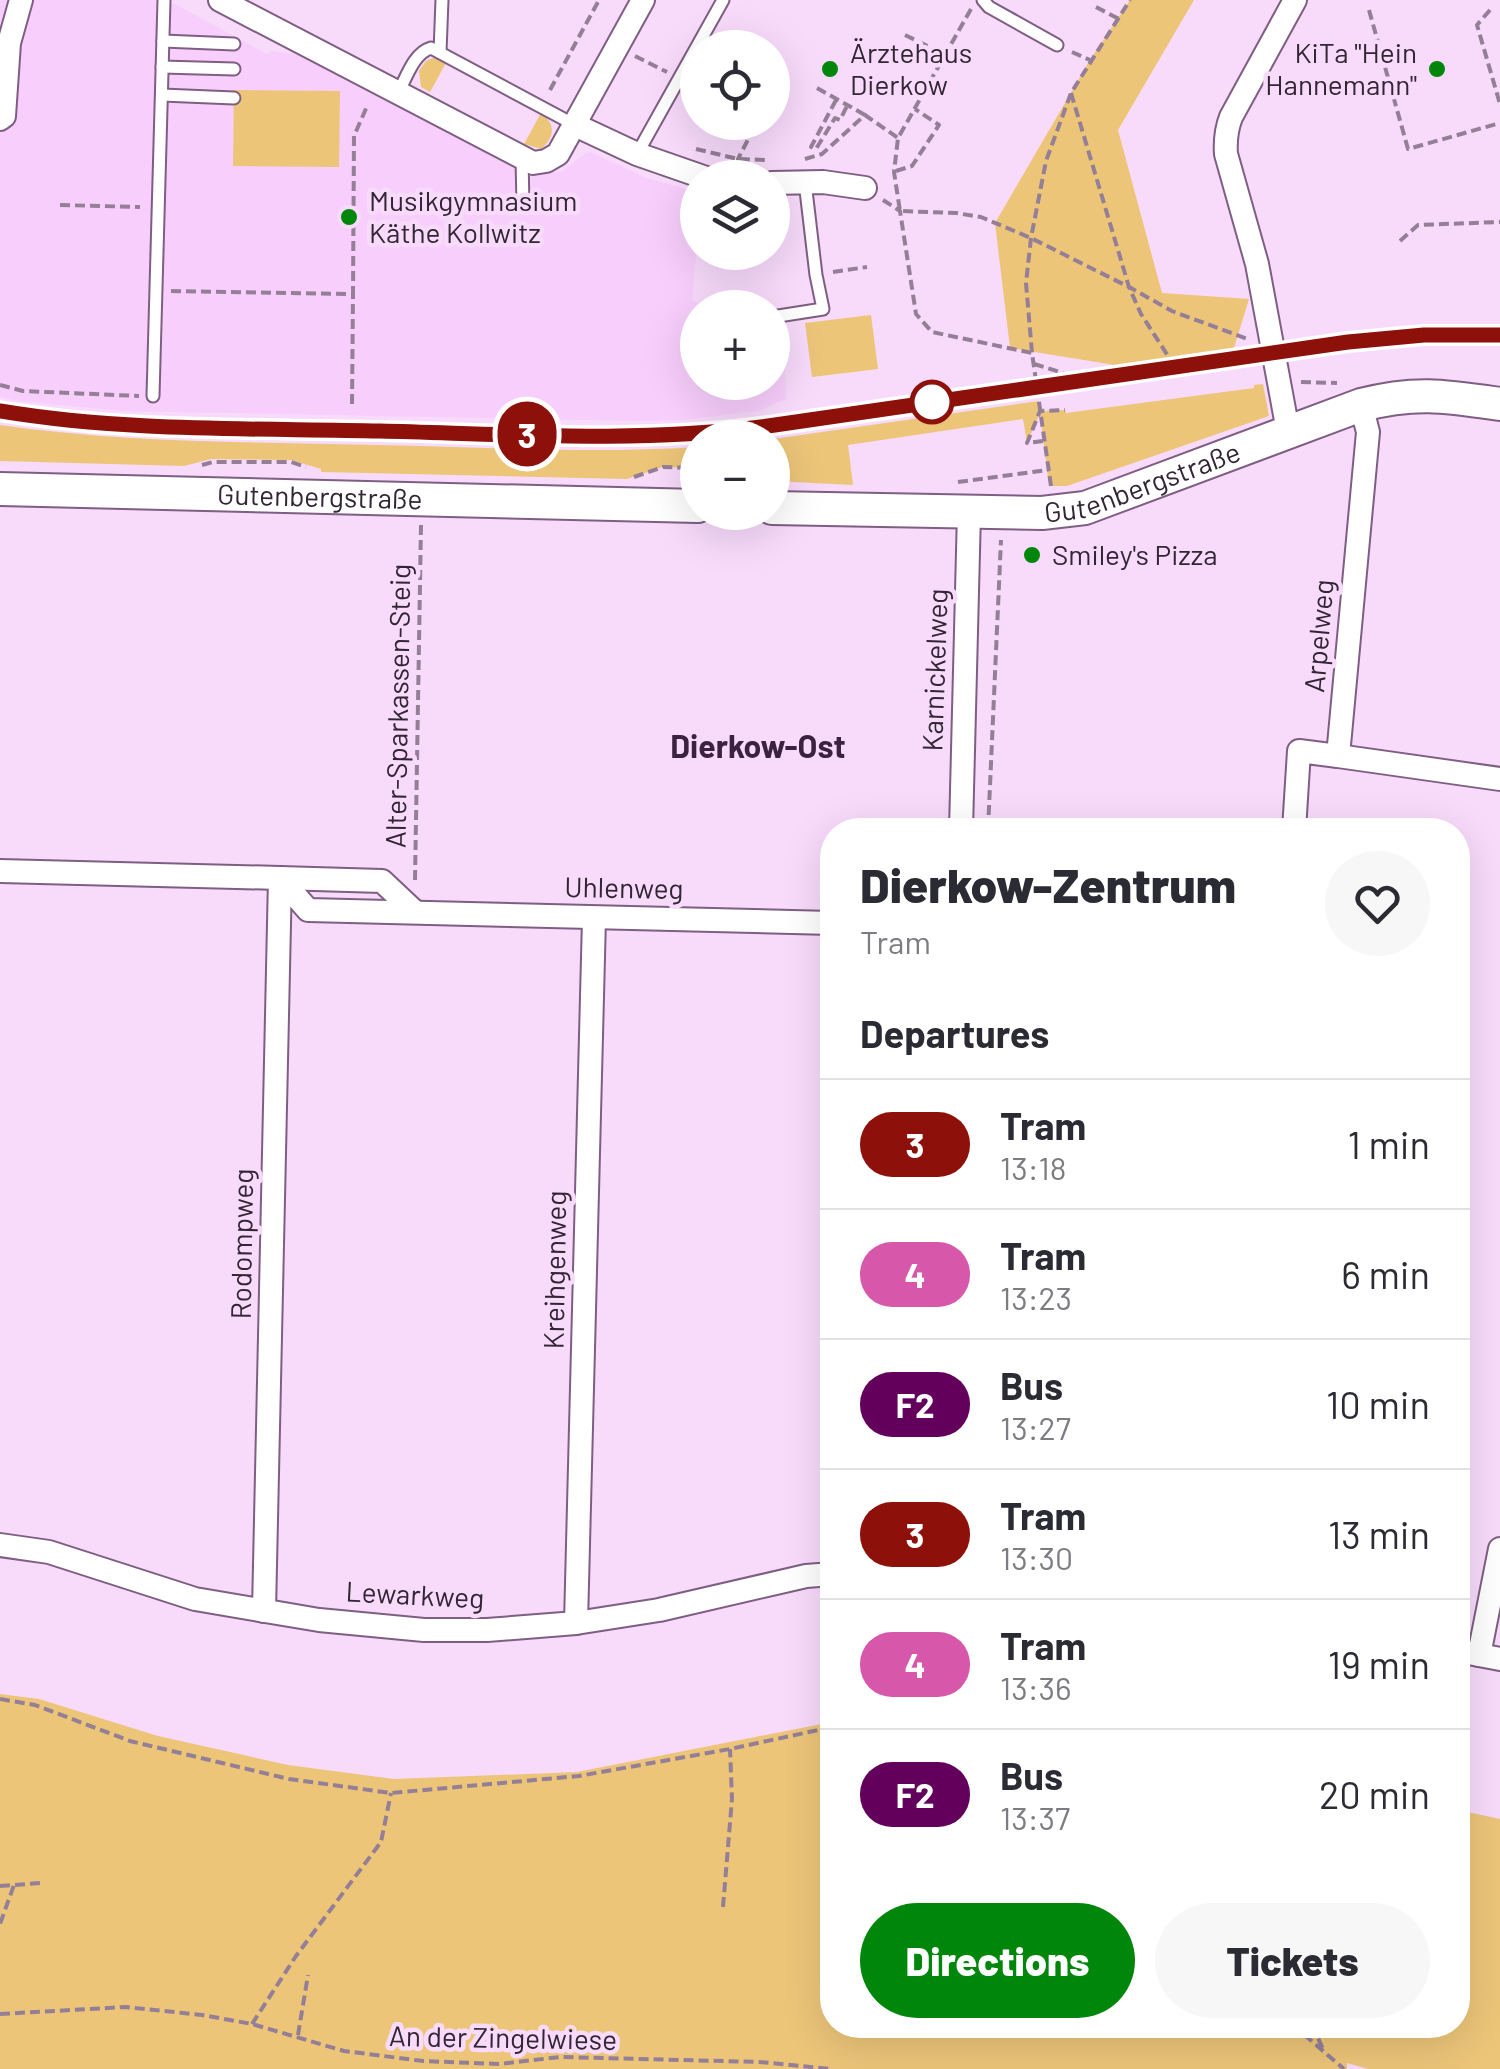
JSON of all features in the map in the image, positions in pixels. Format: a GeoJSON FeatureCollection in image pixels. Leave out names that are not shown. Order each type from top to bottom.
{"type":"FeatureCollection","features":[{"type":"Feature","properties":{"kind":"street"},"geometry":{"type":"LineString","coordinates":[[0,119],[4,116],[4,46],[21,0]]}},
{"type":"Feature","properties":{"kind":"street"},"geometry":{"type":"LineString","coordinates":[[220,0],[533,163],[546,162],[558,154],[643,0]]}},
{"type":"Feature","properties":{"kind":"street"},"geometry":{"type":"LineString","coordinates":[[1288,431],[1257,264],[1225,142],[1231,117],[1295,0]]}},
{"type":"Feature","properties":{"kind":"street"},"geometry":{"type":"LineString","coordinates":[[575,125],[680,169]]}},
{"type":"Feature","properties":{"kind":"street"},"geometry":{"type":"LineString","coordinates":[[790,182],[865,188]]}},
{"type":"Feature","properties":{"kind":"street","name":"Gutenbergstraße"},"geometry":{"type":"LineString","coordinates":[[790,508],[1072,511],[1361,404],[1395,396],[1437,394],[1500,404]]}},
{"type":"Feature","properties":{"kind":"street","name":"Arpelweg"},"geometry":{"type":"LineString","coordinates":[[1338,756],[1368,432],[1361,404]]}},
{"type":"Feature","properties":{"kind":"street","name":"Gutenbergstraße"},"geometry":{"type":"LineString","coordinates":[[0,489],[680,506]]}},
{"type":"Feature","properties":{"kind":"street","name":"Karnickelweg"},"geometry":{"type":"LineString","coordinates":[[961,818],[969,512]]}},
{"type":"Feature","properties":{"kind":"street"},"geometry":{"type":"LineString","coordinates":[[1295,818],[1299,751],[1500,779]]}},
{"type":"Feature","properties":{"kind":"street"},"geometry":{"type":"LineString","coordinates":[[0,871],[280,878]]}},
{"type":"Feature","properties":{"kind":"street","name":"Uhlenweg"},"geometry":{"type":"LineString","coordinates":[[280,878],[308,910],[820,923]]}},
{"type":"Feature","properties":{"kind":"street","name":"Rodompweg"},"geometry":{"type":"LineString","coordinates":[[264,1611],[280,878]]}},
{"type":"Feature","properties":{"kind":"street","name":"Kreihgenweg"},"geometry":{"type":"LineString","coordinates":[[576,1623],[594,918]]}},
{"type":"Feature","properties":{"kind":"street","name":"Lewarkweg"},"geometry":{"type":"LineString","coordinates":[[0,1544],[49,1552],[195,1599],[319,1620],[424,1630],[576,1623],[659,1610],[820,1575]]}},
{"type":"Feature","properties":{"kind":"street"},"geometry":{"type":"LineString","coordinates":[[1479,1655],[1500,1548]]}},
{"type":"Feature","properties":{"kind":"lane"},"geometry":{"type":"LineString","coordinates":[[152,396],[164,0]]}},
{"type":"Feature","properties":{"kind":"lane"},"geometry":{"type":"LineString","coordinates":[[440,52],[442,0]]}},
{"type":"Feature","properties":{"kind":"lane"},"geometry":{"type":"LineString","coordinates":[[707,30],[723,0]]}},
{"type":"Feature","properties":{"kind":"lane"},"geometry":{"type":"LineString","coordinates":[[980,0],[1057,45]]}},
{"type":"Feature","properties":{"kind":"lane"},"geometry":{"type":"LineString","coordinates":[[163,41],[234,44]]}},
{"type":"Feature","properties":{"kind":"lane"},"geometry":{"type":"LineString","coordinates":[[389,87],[424,49],[431,48],[575,125]]}},
{"type":"Feature","properties":{"kind":"lane"},"geometry":{"type":"LineString","coordinates":[[162,68],[234,69]]}},
{"type":"Feature","properties":{"kind":"lane"},"geometry":{"type":"LineString","coordinates":[[637,154],[680,79]]}},
{"type":"Feature","properties":{"kind":"lane"},"geometry":{"type":"LineString","coordinates":[[162,94],[234,98]]}},
{"type":"Feature","properties":{"kind":"lane"},"geometry":{"type":"LineString","coordinates":[[522,158],[523,206]]}},
{"type":"Feature","properties":{"kind":"lane"},"geometry":{"type":"LineString","coordinates":[[790,314],[823,309],[805,182]]}},
{"type":"Feature","properties":{"kind":"path"},"geometry":{"type":"LineString","coordinates":[[540,107],[599,0]]}},
{"type":"Feature","properties":{"kind":"path"},"geometry":{"type":"LineString","coordinates":[[980,0],[898,138],[894,172],[916,314],[932,332],[1032,353]]}},
{"type":"Feature","properties":{"kind":"path"},"geometry":{"type":"LineString","coordinates":[[1072,511],[1067,486],[1050,486],[1026,284],[1030,238],[1046,161],[1071,94],[1130,0]]}},
{"type":"Feature","properties":{"kind":"path"},"geometry":{"type":"LineString","coordinates":[[1096,8],[1119,19]]}},
{"type":"Feature","properties":{"kind":"path"},"geometry":{"type":"LineString","coordinates":[[1368,10],[1408,149],[1500,123]]}},
{"type":"Feature","properties":{"kind":"path"},"geometry":{"type":"LineString","coordinates":[[1490,10],[1477,25],[1500,104]]}},
{"type":"Feature","properties":{"kind":"path"},"geometry":{"type":"LineString","coordinates":[[905,34],[946,54]]}},
{"type":"Feature","properties":{"kind":"path"},"geometry":{"type":"LineString","coordinates":[[617,47],[680,79]]}},
{"type":"Feature","properties":{"kind":"path"},"geometry":{"type":"LineString","coordinates":[[352,404],[354,136],[389,87]]}},
{"type":"Feature","properties":{"kind":"path"},"geometry":{"type":"LineString","coordinates":[[817,88],[865,116]]}},
{"type":"Feature","properties":{"kind":"path"},"geometry":{"type":"LineString","coordinates":[[1071,94],[1128,287],[1170,359],[1250,348],[1251,352],[1274,349]]}},
{"type":"Feature","properties":{"kind":"path"},"geometry":{"type":"LineString","coordinates":[[836,100],[811,147],[816,149],[834,118],[840,120],[847,106]]}},
{"type":"Feature","properties":{"kind":"path"},"geometry":{"type":"LineString","coordinates":[[894,172],[912,166],[939,125],[915,109]]}},
{"type":"Feature","properties":{"kind":"path"},"geometry":{"type":"LineString","coordinates":[[865,188],[900,211],[981,217],[1172,311],[1274,349]]}},
{"type":"Feature","properties":{"kind":"path"},"geometry":{"type":"LineString","coordinates":[[60,205],[160,207]]}},
{"type":"Feature","properties":{"kind":"path"},"geometry":{"type":"LineString","coordinates":[[1400,241],[1418,225],[1500,222]]}},
{"type":"Feature","properties":{"kind":"path"},"geometry":{"type":"LineString","coordinates":[[156,291],[353,294]]}},
{"type":"Feature","properties":{"kind":"path"},"geometry":{"type":"LineString","coordinates":[[1034,364],[1063,373]]}},
{"type":"Feature","properties":{"kind":"path"},"geometry":{"type":"LineString","coordinates":[[0,385],[23,391],[152,396]]}},
{"type":"Feature","properties":{"kind":"path"},"geometry":{"type":"LineString","coordinates":[[1040,411],[1065,410]]}},
{"type":"Feature","properties":{"kind":"path"},"geometry":{"type":"LineString","coordinates":[[1040,411],[1027,444],[1044,441]]}},
{"type":"Feature","properties":{"kind":"path","name":"Alter-Sparkassen-Steig"},"geometry":{"type":"LineString","coordinates":[[414,912],[422,500]]}},
{"type":"Feature","properties":{"kind":"path"},"geometry":{"type":"LineString","coordinates":[[989,818],[1001,540]]}},
{"type":"Feature","properties":{"kind":"path"},"geometry":{"type":"LineString","coordinates":[[0,1699],[35,1705],[130,1741],[166,1750],[289,1779],[391,1793],[579,1776],[820,1730]]}},
{"type":"Feature","properties":{"kind":"path"},"geometry":{"type":"LineString","coordinates":[[724,1907],[732,1800],[730,1750]]}},
{"type":"Feature","properties":{"kind":"path"},"geometry":{"type":"LineString","coordinates":[[252,2024],[296,1956],[381,1842],[391,1793]]}},
{"type":"Feature","properties":{"kind":"path"},"geometry":{"type":"LineString","coordinates":[[0,1886],[40,1883]]}},
{"type":"Feature","properties":{"kind":"path"},"geometry":{"type":"LineString","coordinates":[[0,1924],[14,1885]]}},
{"type":"Feature","properties":{"kind":"path"},"geometry":{"type":"LineString","coordinates":[[298,2037],[308,1975]]}},
{"type":"Feature","properties":{"kind":"path","name":"An der Zingelwiese"},"geometry":{"type":"LineString","coordinates":[[0,2014],[126,2007],[202,2015],[252,2024],[344,2051],[424,2060],[499,2064],[560,2058],[760,2062],[830,2069]]}},
{"type":"Feature","properties":{"kind":"path"},"geometry":{"type":"LineString","coordinates":[[1308,2038],[1344,2069]]}},
{"type":"Feature","properties":{"kind":"path"},"geometry":{"type":"LineString","coordinates":[[1318,2038],[1325,2053],[1344,2069]]}},
{"type":"Feature","properties":{"kind":"shaded area","name":"Musikgymnasium Käthe Kollwitz"},"geometry":{"type":"Polygon","coordinates":[[[0,0],[162,0],[267,54],[271,51],[299,55],[522,172],[537,175],[563,171],[591,152],[646,178],[680,187],[680,270],[695,270],[693,290],[680,290],[680,400],[784,400],[759,411],[639,421],[122,411],[0,397],[0,0]]]}},
{"type":"Feature","properties":{"kind":"shaded area"},"geometry":{"type":"Polygon","coordinates":[[[1130,0],[1194,0],[1118,130],[1162,293],[1249,299],[1233,351],[1121,366],[1010,348],[995,223],[1090,60],[1130,0]]]}},
{"type":"Feature","properties":{"kind":"shaded area"},"geometry":{"type":"Polygon","coordinates":[[[433,58],[447,61],[430,92],[421,87],[419,71],[433,58]]]}},
{"type":"Feature","properties":{"kind":"shaded area"},"geometry":{"type":"Polygon","coordinates":[[[234,90],[340,91],[339,167],[233,166],[234,90]]]}},
{"type":"Feature","properties":{"kind":"shaded area"},"geometry":{"type":"Polygon","coordinates":[[[541,113],[552,131],[541,149],[524,144],[541,113]]]}},
{"type":"Feature","properties":{"kind":"shaded area"},"geometry":{"type":"Polygon","coordinates":[[[871,315],[878,369],[812,377],[805,323],[871,315]]]}},
{"type":"Feature","properties":{"kind":"shaded area"},"geometry":{"type":"Polygon","coordinates":[[[1263,384],[1269,416],[1067,486],[1049,486],[1040,413],[1027,443],[1023,419],[848,445],[853,485],[790,482],[790,437],[1039,401],[1041,411],[1066,413],[1263,384]]]}},
{"type":"Feature","properties":{"kind":"shaded area"},"geometry":{"type":"Polygon","coordinates":[[[0,425],[189,441],[578,450],[680,448],[680,468],[663,467],[627,479],[321,472],[291,460],[211,459],[184,466],[0,461],[0,425]]]}},
{"type":"Feature","properties":{"kind":"shaded area"},"geometry":{"type":"Polygon","coordinates":[[[0,1694],[39,1699],[158,1736],[288,1765],[394,1779],[577,1772],[820,1724],[820,2038],[1470,2038],[1470,1813],[1500,1819],[1500,2069],[1368,2069],[1347,2063],[1347,2069],[0,2069],[0,1694]]]}},
{"type":"Feature","properties":{"kind":"tram line"},"geometry":{"type":"LineString","coordinates":[[0,411],[94,422],[189,427],[571,436],[714,432],[1348,343],[1424,335],[1500,335]]}},
{"type":"Feature","properties":{"kind":"tram line","name":"3"},"geometry":{"type":"LineString","coordinates":[[0,411],[54,420],[174,427],[666,436],[761,427],[1348,342],[1424,335],[1500,335]]}},
{"type":"Feature","properties":{"kind":"place","name":"Ärztehaus Dierkow"},"geometry":{"type":"Point","coordinates":[830,69]}},
{"type":"Feature","properties":{"kind":"place","name":"KiTa \"Hein Hannemann\""},"geometry":{"type":"Point","coordinates":[1437,69]}},
{"type":"Feature","properties":{"kind":"place","name":"Musikgymnasium Käthe Kollwitz"},"geometry":{"type":"Point","coordinates":[349,217]}},
{"type":"Feature","properties":{"kind":"place","name":"Smiley's Pizza"},"geometry":{"type":"Point","coordinates":[1032,555]}},
{"type":"Feature","properties":{"kind":"district","name":"Dierkow-Ost"},"geometry":{"type":"Point","coordinates":[758,747]}}]}
